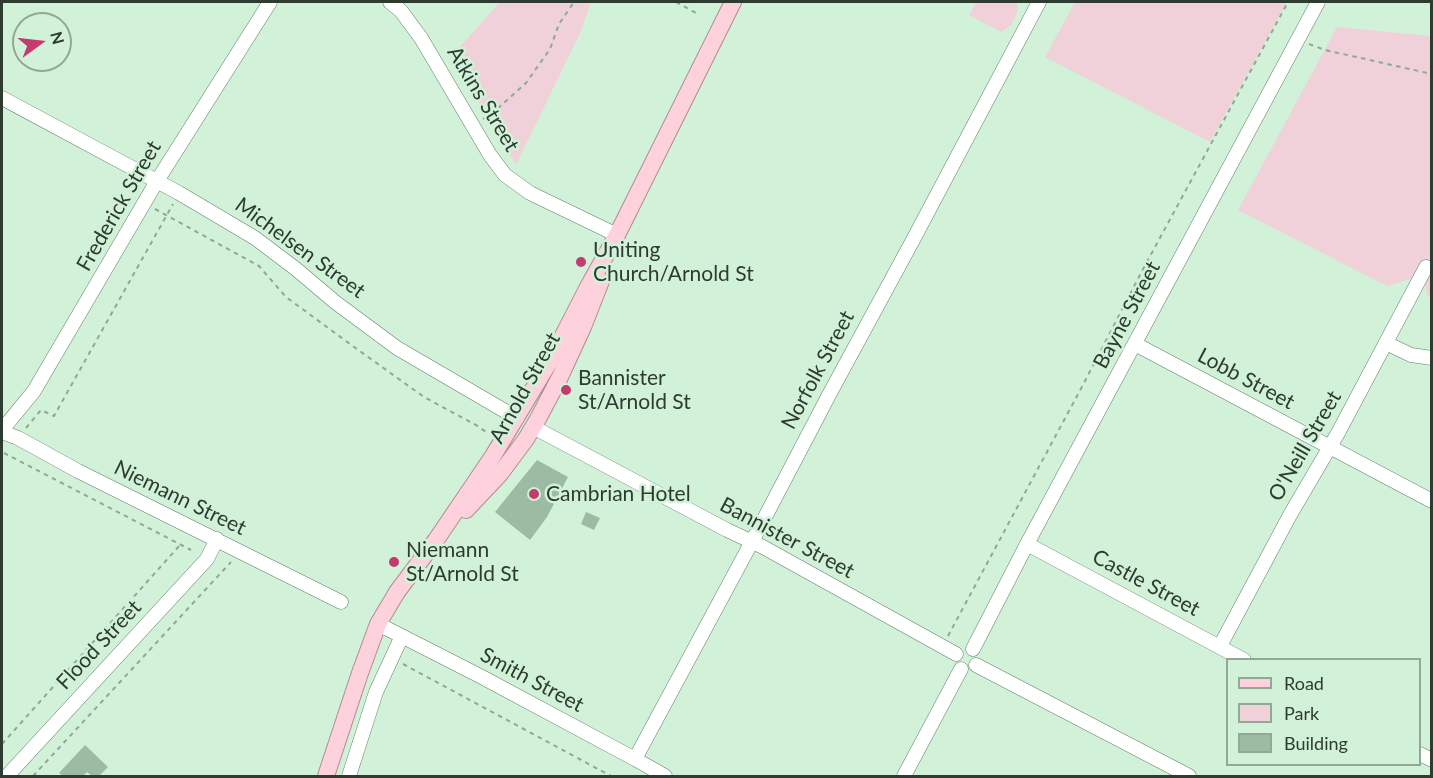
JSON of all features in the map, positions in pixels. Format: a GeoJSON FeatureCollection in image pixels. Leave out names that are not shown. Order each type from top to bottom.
{"type":"FeatureCollection","features":[{"type":"Feature","properties":{"kind":"main road","name":"Arnold Street"},"geometry":{"type":"LineString","coordinates":[[328,772],[378,624],[397,592],[436,540],[493,456],[550,362],[617,235],[733,2]]}},
{"type":"Feature","properties":{"kind":"main road","name":"Arnold Street"},"geometry":{"type":"LineString","coordinates":[[436,540],[495,480],[533,427],[583,327],[617,235]]}},
{"type":"Feature","properties":{"kind":"main road","name":"Michelsen Street"},"geometry":{"type":"LineString","coordinates":[[517,418],[533,427]]}},
{"type":"Feature","properties":{"kind":"street","name":"Frederick Street"},"geometry":{"type":"LineString","coordinates":[[2,431],[34,391],[157,181],[270,2]]}},
{"type":"Feature","properties":{"kind":"street","name":"Atkins Street"},"geometry":{"type":"LineString","coordinates":[[390,2],[401,11],[421,38],[497,165],[513,182],[530,193],[617,235]]}},
{"type":"Feature","properties":{"kind":"street","name":"Norfolk Street"},"geometry":{"type":"LineString","coordinates":[[635,759],[1039,2]]}},
{"type":"Feature","properties":{"kind":"street","name":"Bayne Street"},"geometry":{"type":"LineString","coordinates":[[973,649],[1318,2]]}},
{"type":"Feature","properties":{"kind":"street","name":"Michelsen Street"},"geometry":{"type":"LineString","coordinates":[[2,98],[157,181],[255,238],[398,348],[517,418]]}},
{"type":"Feature","properties":{"kind":"street","name":"O'Neill Street"},"geometry":{"type":"LineString","coordinates":[[1220,646],[1426,267]]}},
{"type":"Feature","properties":{"kind":"street"},"geometry":{"type":"LineString","coordinates":[[1386,343],[1411,355],[1431,358]]}},
{"type":"Feature","properties":{"kind":"street","name":"Lobb Street"},"geometry":{"type":"LineString","coordinates":[[1135,344],[1431,501]]}},
{"type":"Feature","properties":{"kind":"street","name":"Bannister Street"},"geometry":{"type":"LineString","coordinates":[[533,427],[752,541],[956,654]]}},
{"type":"Feature","properties":{"kind":"street","name":"Niemann Street"},"geometry":{"type":"LineString","coordinates":[[2,431],[341,602]]}},
{"type":"Feature","properties":{"kind":"street","name":"Flood Street"},"geometry":{"type":"LineString","coordinates":[[7,777],[207,559],[217,539]]}},
{"type":"Feature","properties":{"kind":"street","name":"Castle Street"},"geometry":{"type":"LineString","coordinates":[[1027,544],[1241,658]]}},
{"type":"Feature","properties":{"kind":"street","name":"Smith Street"},"geometry":{"type":"LineString","coordinates":[[378,624],[665,777]]}},
{"type":"Feature","properties":{"kind":"street"},"geometry":{"type":"LineString","coordinates":[[349,777],[379,685],[402,636]]}},
{"type":"Feature","properties":{"kind":"street"},"geometry":{"type":"LineString","coordinates":[[962,648],[973,649],[978,656],[976,665],[968,670],[961,669],[955,663],[956,654],[962,648]]}},
{"type":"Feature","properties":{"kind":"street"},"geometry":{"type":"LineString","coordinates":[[976,665],[1189,777]]}},
{"type":"Feature","properties":{"kind":"street"},"geometry":{"type":"LineString","coordinates":[[904,777],[961,669]]}},
{"type":"Feature","properties":{"kind":"path"},"geometry":{"type":"LineString","coordinates":[[473,125],[495,111],[526,83],[550,48],[559,24],[574,2]]}},
{"type":"Feature","properties":{"kind":"path"},"geometry":{"type":"LineString","coordinates":[[676,2],[698,14]]}},
{"type":"Feature","properties":{"kind":"path"},"geometry":{"type":"LineString","coordinates":[[947,638],[1288,2]]}},
{"type":"Feature","properties":{"kind":"path"},"geometry":{"type":"LineString","coordinates":[[1298,39],[1324,50],[1431,74]]}},
{"type":"Feature","properties":{"kind":"path"},"geometry":{"type":"LineString","coordinates":[[22,433],[41,410],[54,416],[173,203]]}},
{"type":"Feature","properties":{"kind":"path"},"geometry":{"type":"LineString","coordinates":[[154,209],[259,266],[286,297],[350,344],[424,397],[495,436]]}},
{"type":"Feature","properties":{"kind":"path"},"geometry":{"type":"LineString","coordinates":[[9,448],[3,454],[191,550]]}},
{"type":"Feature","properties":{"kind":"path"},"geometry":{"type":"LineString","coordinates":[[2,744],[180,545]]}},
{"type":"Feature","properties":{"kind":"path"},"geometry":{"type":"LineString","coordinates":[[33,777],[241,552]]}},
{"type":"Feature","properties":{"kind":"path"},"geometry":{"type":"LineString","coordinates":[[397,661],[611,777]]}},
{"type":"Feature","properties":{"kind":"green space"},"geometry":{"type":"Polygon","coordinates":[[[500,2],[591,2],[581,31],[516,165],[451,57],[500,2]]]}},
{"type":"Feature","properties":{"kind":"green space"},"geometry":{"type":"Polygon","coordinates":[[[976,2],[1017,2],[1018,8],[1010,26],[1001,32],[969,15],[976,2]]]}},
{"type":"Feature","properties":{"kind":"green space"},"geometry":{"type":"Polygon","coordinates":[[[1075,2],[1287,2],[1210,142],[1045,57],[1075,2]]]}},
{"type":"Feature","properties":{"kind":"green space"},"geometry":{"type":"Polygon","coordinates":[[[1337,27],[1431,36],[1431,297],[1427,295],[1425,283],[1414,278],[1387,286],[1238,210],[1337,27]]]}},
{"type":"Feature","properties":{"kind":"building","name":"Cambrian Hotel"},"geometry":{"type":"Polygon","coordinates":[[[537,460],[568,477],[547,517],[530,540],[495,512],[537,460]]]}},
{"type":"Feature","properties":{"kind":"building"},"geometry":{"type":"Polygon","coordinates":[[[586,512],[600,518],[594,530],[581,524],[586,512]]]}},
{"type":"Feature","properties":{"kind":"building"},"geometry":{"type":"Polygon","coordinates":[[[85,745],[108,767],[99,776],[92,776],[87,772],[83,776],[63,776],[59,773],[85,745]]]}},
{"type":"Feature","properties":{"kind":"place","name":"Uniting Church/Arnold St"},"geometry":{"type":"Point","coordinates":[581,262]}},
{"type":"Feature","properties":{"kind":"place","name":"Bannister St/Arnold St"},"geometry":{"type":"Point","coordinates":[566,390]}},
{"type":"Feature","properties":{"kind":"place","name":"Cambrian Hotel"},"geometry":{"type":"Point","coordinates":[534,494]}},
{"type":"Feature","properties":{"kind":"place","name":"Niemann St/Arnold St"},"geometry":{"type":"Point","coordinates":[394,562]}}]}
